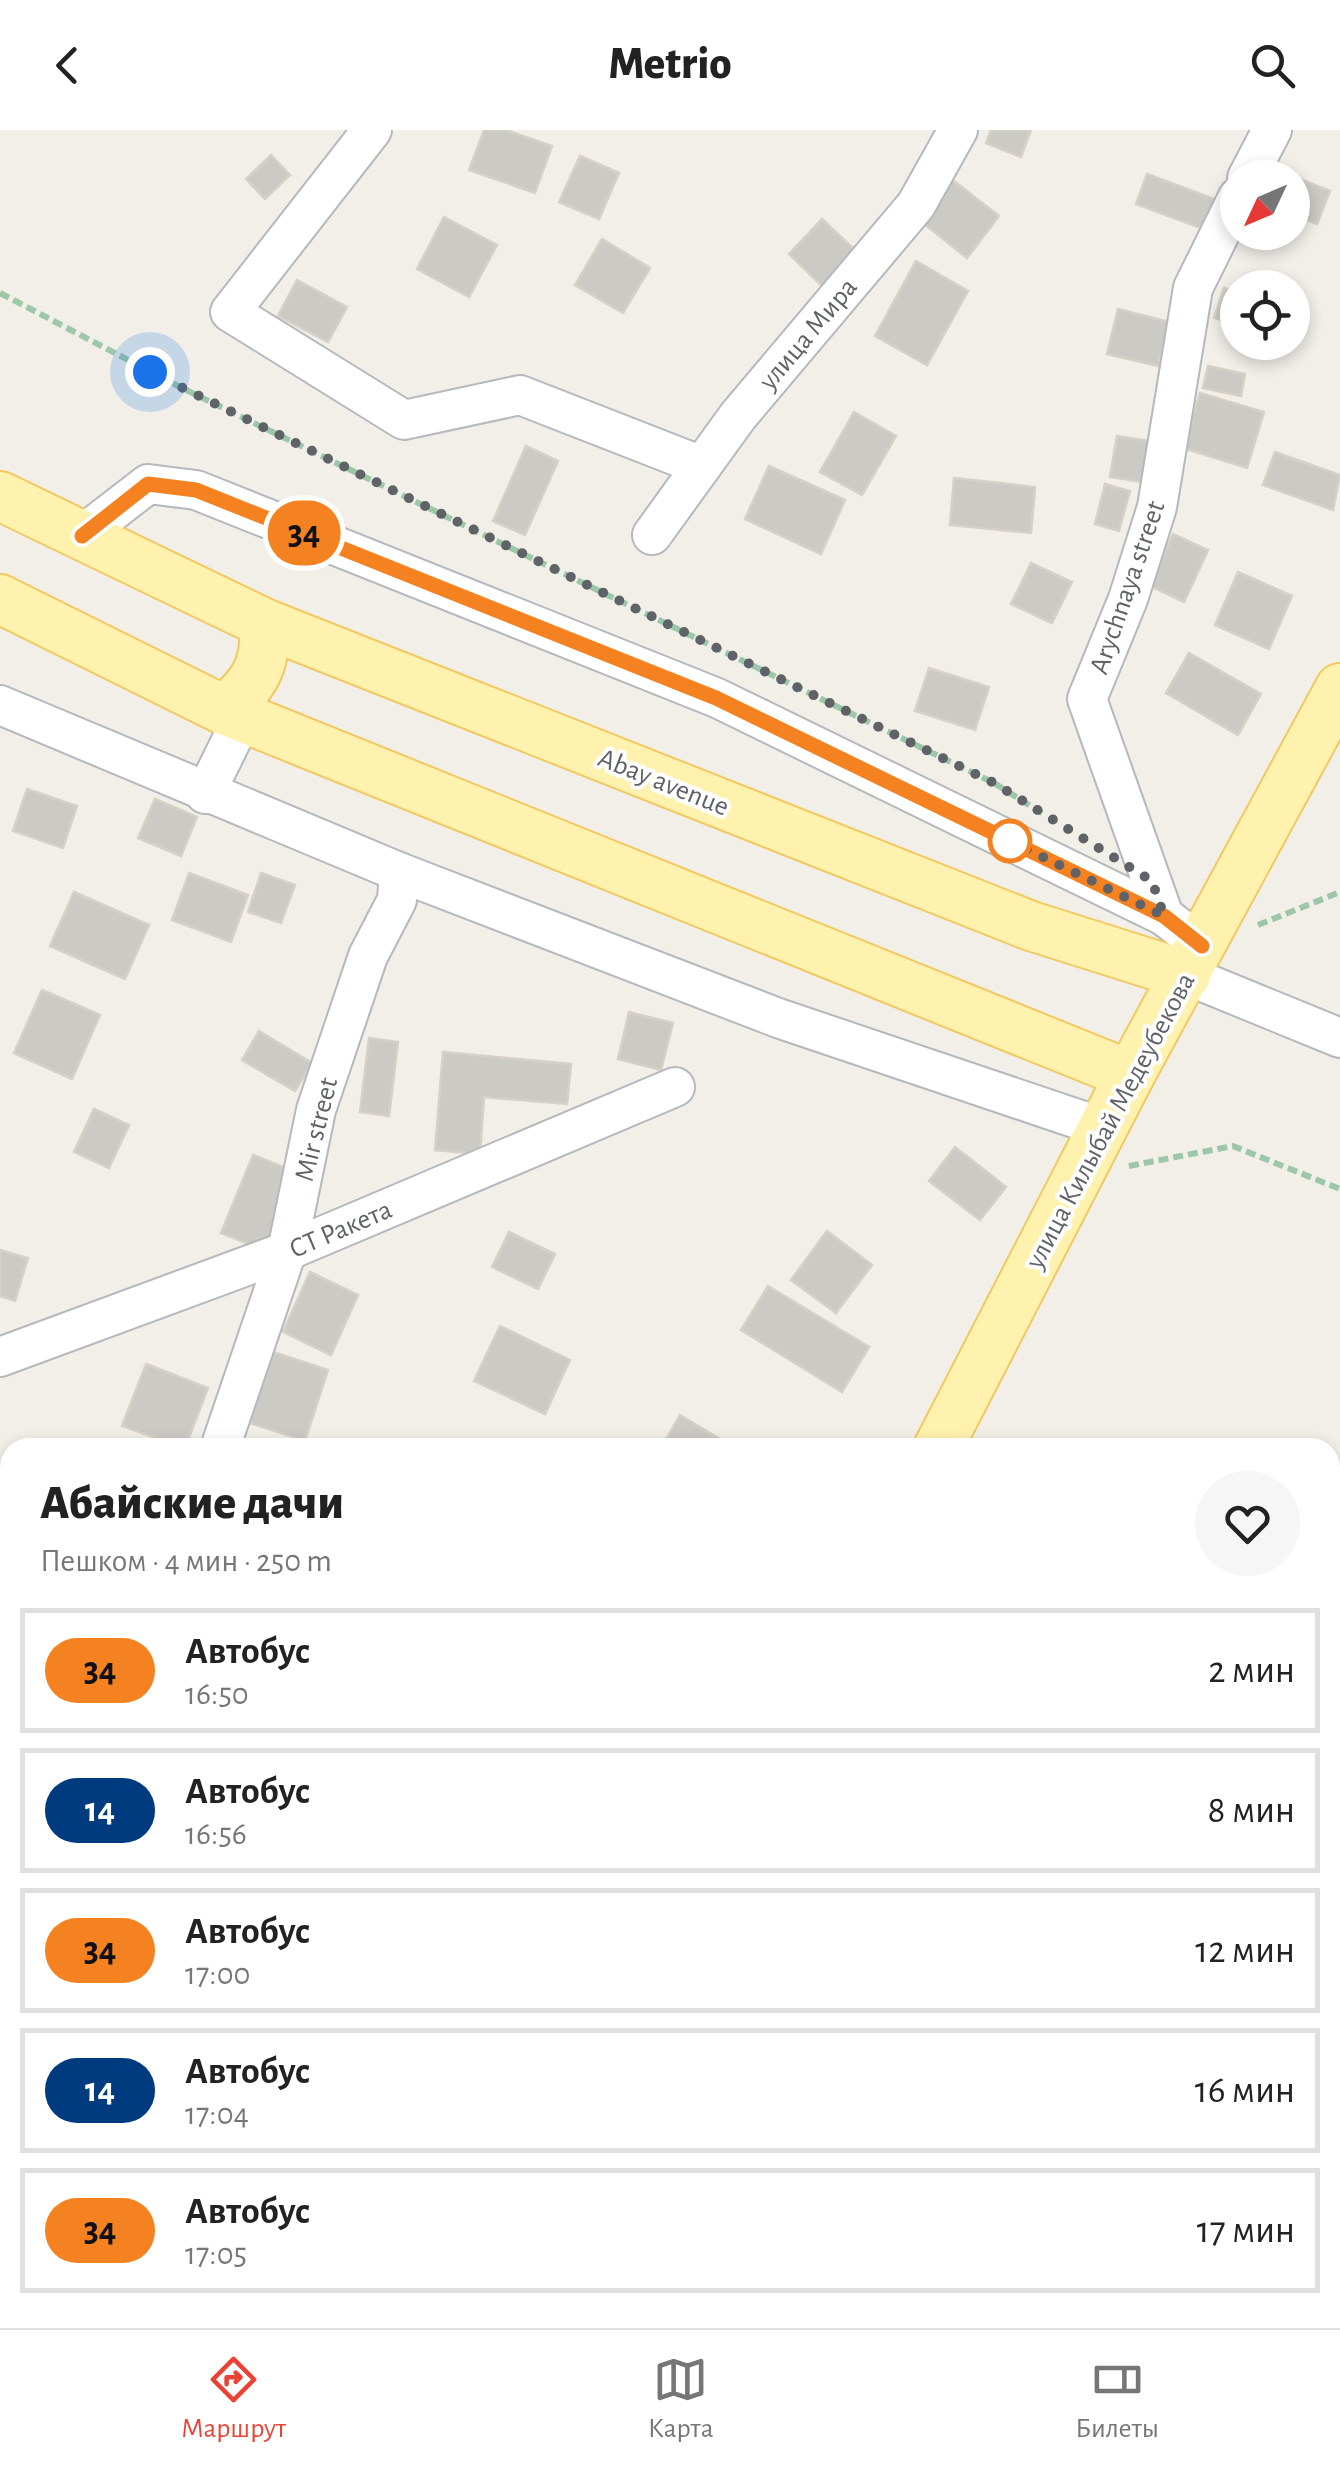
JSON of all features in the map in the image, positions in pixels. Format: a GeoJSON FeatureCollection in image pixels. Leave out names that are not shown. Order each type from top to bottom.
{"type":"FeatureCollection","features":[{"type":"Feature","properties":{"kind":"main road","name":"Abay avenue"},"geometry":{"type":"LineString","coordinates":[[0,496],[264,623],[1031,926],[1194,960]]}},
{"type":"Feature","properties":{"kind":"main road"},"geometry":{"type":"LineString","coordinates":[[0,599],[234,713],[1130,1075]]}},
{"type":"Feature","properties":{"kind":"main road"},"geometry":{"type":"LineString","coordinates":[[234,713],[254,685],[266,652],[264,623]]}},
{"type":"Feature","properties":{"kind":"main road","name":"улица Килыбай Медеубекова"},"geometry":{"type":"LineString","coordinates":[[943,1438],[1130,1075],[1340,688]]}},
{"type":"Feature","properties":{"kind":"street"},"geometry":{"type":"LineString","coordinates":[[372,130],[230,312],[404,420],[520,395],[702,466]]}},
{"type":"Feature","properties":{"kind":"street","name":"улица Мира"},"geometry":{"type":"LineString","coordinates":[[652,534],[738,416],[916,205],[958,130]]}},
{"type":"Feature","properties":{"kind":"street"},"geometry":{"type":"LineString","coordinates":[[1257,160],[1272,130]]}},
{"type":"Feature","properties":{"kind":"street","name":"Arychnaya street"},"geometry":{"type":"LineString","coordinates":[[1164,916],[1086,699],[1128,598],[1157,507],[1193,288],[1220,233]]}},
{"type":"Feature","properties":{"kind":"street"},"geometry":{"type":"LineString","coordinates":[[82,536],[148,484],[196,490],[716,698],[1164,916],[1194,960]]}},
{"type":"Feature","properties":{"kind":"street"},"geometry":{"type":"LineString","coordinates":[[0,705],[205,794],[778,1018],[1104,1128]]}},
{"type":"Feature","properties":{"kind":"street"},"geometry":{"type":"LineString","coordinates":[[205,794],[234,713]]}},
{"type":"Feature","properties":{"kind":"street","name":"Mir street"},"geometry":{"type":"LineString","coordinates":[[223,1438],[287,1251],[316,1110],[368,956],[397,900],[400,872]]}},
{"type":"Feature","properties":{"kind":"street","name":"Abay avenue"},"geometry":{"type":"LineString","coordinates":[[1194,960],[1291,1018],[1340,1038]]}},
{"type":"Feature","properties":{"kind":"street","name":"СТ Ракета"},"geometry":{"type":"LineString","coordinates":[[0,1357],[287,1251],[675,1087]]}},
{"type":"Feature","properties":{"kind":"path"},"geometry":{"type":"LineString","coordinates":[[0,293],[180,387],[994,783],[1057,822]]}},
{"type":"Feature","properties":{"kind":"path"},"geometry":{"type":"LineString","coordinates":[[1194,960],[1340,892]]}},
{"type":"Feature","properties":{"kind":"path"},"geometry":{"type":"LineString","coordinates":[[1079,1175],[1238,1148],[1340,1189]]}},
{"type":"Feature","properties":{"kind":"building"},"geometry":{"type":"Polygon","coordinates":[[[484,130],[506,130],[552,146],[535,193],[469,170],[484,130]]]}},
{"type":"Feature","properties":{"kind":"building"},"geometry":{"type":"Polygon","coordinates":[[[991,130],[1031,130],[1021,157],[986,143],[991,130]]]}},
{"type":"Feature","properties":{"kind":"building"},"geometry":{"type":"Polygon","coordinates":[[[271,155],[290,175],[265,199],[246,179],[271,155]]]}},
{"type":"Feature","properties":{"kind":"building"},"geometry":{"type":"Polygon","coordinates":[[[580,156],[619,173],[599,219],[559,202],[580,156]]]}},
{"type":"Feature","properties":{"kind":"building"},"geometry":{"type":"Polygon","coordinates":[[[1147,174],[1217,200],[1206,230],[1136,204],[1147,174]]]}},
{"type":"Feature","properties":{"kind":"building"},"geometry":{"type":"Polygon","coordinates":[[[950,178],[999,216],[967,258],[918,219],[950,178]]]}},
{"type":"Feature","properties":{"kind":"building"},"geometry":{"type":"Polygon","coordinates":[[[1310,183],[1330,191],[1317,224],[1310,221],[1310,183]]]}},
{"type":"Feature","properties":{"kind":"building"},"geometry":{"type":"Polygon","coordinates":[[[444,217],[497,245],[469,297],[417,269],[444,217]]]}},
{"type":"Feature","properties":{"kind":"building"},"geometry":{"type":"Polygon","coordinates":[[[822,219],[857,252],[823,287],[789,254],[822,219]]]}},
{"type":"Feature","properties":{"kind":"building"},"geometry":{"type":"Polygon","coordinates":[[[602,239],[650,268],[623,313],[575,285],[602,239]]]}},
{"type":"Feature","properties":{"kind":"building"},"geometry":{"type":"Polygon","coordinates":[[[916,261],[968,291],[927,365],[875,336],[916,261]]]}},
{"type":"Feature","properties":{"kind":"building"},"geometry":{"type":"Polygon","coordinates":[[[297,280],[347,307],[328,342],[278,316],[297,280]]]}},
{"type":"Feature","properties":{"kind":"building"},"geometry":{"type":"Polygon","coordinates":[[[1118,309],[1169,322],[1158,366],[1107,354],[1118,309]]]}},
{"type":"Feature","properties":{"kind":"building"},"geometry":{"type":"Polygon","coordinates":[[[1208,366],[1245,374],[1241,396],[1203,388],[1208,366]]]}},
{"type":"Feature","properties":{"kind":"building"},"geometry":{"type":"Polygon","coordinates":[[[1200,393],[1264,412],[1247,468],[1183,448],[1200,393]]]}},
{"type":"Feature","properties":{"kind":"building"},"geometry":{"type":"Polygon","coordinates":[[[854,412],[896,436],[862,495],[820,472],[854,412]]]}},
{"type":"Feature","properties":{"kind":"building"},"geometry":{"type":"Polygon","coordinates":[[[1117,436],[1155,442],[1149,483],[1110,477],[1117,436]]]}},
{"type":"Feature","properties":{"kind":"building"},"geometry":{"type":"Polygon","coordinates":[[[526,446],[558,461],[525,535],[493,521],[526,446]]]}},
{"type":"Feature","properties":{"kind":"building"},"geometry":{"type":"Polygon","coordinates":[[[1275,452],[1340,475],[1333,510],[1263,485],[1275,452]]]}},
{"type":"Feature","properties":{"kind":"building"},"geometry":{"type":"Polygon","coordinates":[[[769,466],[845,500],[821,554],[745,519],[769,466]]]}},
{"type":"Feature","properties":{"kind":"building"},"geometry":{"type":"Polygon","coordinates":[[[954,478],[1035,487],[1031,533],[950,525],[954,478]]]}},
{"type":"Feature","properties":{"kind":"building"},"geometry":{"type":"Polygon","coordinates":[[[1105,484],[1130,491],[1119,531],[1095,524],[1105,484]]]}},
{"type":"Feature","properties":{"kind":"building"},"geometry":{"type":"Polygon","coordinates":[[[1173,534],[1208,550],[1184,602],[1150,586],[1173,534]]]}},
{"type":"Feature","properties":{"kind":"building"},"geometry":{"type":"Polygon","coordinates":[[[1031,563],[1072,582],[1052,623],[1011,604],[1031,563]]]}},
{"type":"Feature","properties":{"kind":"building"},"geometry":{"type":"Polygon","coordinates":[[[1238,572],[1292,596],[1269,649],[1215,625],[1238,572]]]}},
{"type":"Feature","properties":{"kind":"building"},"geometry":{"type":"Polygon","coordinates":[[[1189,653],[1261,694],[1238,735],[1166,693],[1189,653]]]}},
{"type":"Feature","properties":{"kind":"building"},"geometry":{"type":"Polygon","coordinates":[[[929,668],[989,687],[975,730],[915,711],[929,668]]]}},
{"type":"Feature","properties":{"kind":"building"},"geometry":{"type":"Polygon","coordinates":[[[27,789],[77,806],[63,848],[13,831],[27,789]]]}},
{"type":"Feature","properties":{"kind":"building"},"geometry":{"type":"Polygon","coordinates":[[[155,799],[197,817],[181,856],[138,838],[155,799]]]}},
{"type":"Feature","properties":{"kind":"building"},"geometry":{"type":"Polygon","coordinates":[[[189,873],[248,895],[231,942],[172,920],[189,873]]]}},
{"type":"Feature","properties":{"kind":"building"},"geometry":{"type":"Polygon","coordinates":[[[261,873],[295,885],[281,923],[248,912],[261,873]]]}},
{"type":"Feature","properties":{"kind":"building"},"geometry":{"type":"Polygon","coordinates":[[[74,892],[149,925],[125,979],[50,946],[74,892]]]}},
{"type":"Feature","properties":{"kind":"building"},"geometry":{"type":"Polygon","coordinates":[[[42,990],[100,1015],[72,1079],[14,1053],[42,990]]]}},
{"type":"Feature","properties":{"kind":"building"},"geometry":{"type":"Polygon","coordinates":[[[629,1012],[673,1023],[661,1070],[618,1059],[629,1012]]]}},
{"type":"Feature","properties":{"kind":"building"},"geometry":{"type":"Polygon","coordinates":[[[259,1031],[312,1063],[295,1091],[242,1060],[259,1031]]]}},
{"type":"Feature","properties":{"kind":"building"},"geometry":{"type":"Polygon","coordinates":[[[369,1038],[398,1042],[389,1116],[360,1112],[369,1038]]]}},
{"type":"Feature","properties":{"kind":"building"},"geometry":{"type":"Polygon","coordinates":[[[443,1052],[571,1064],[567,1104],[484,1097],[480,1154],[435,1150],[443,1052]]]}},
{"type":"Feature","properties":{"kind":"building"},"geometry":{"type":"Polygon","coordinates":[[[94,1109],[129,1125],[109,1168],[74,1152],[94,1109]]]}},
{"type":"Feature","properties":{"kind":"building"},"geometry":{"type":"Polygon","coordinates":[[[955,1147],[1006,1187],[980,1220],[929,1181],[955,1147]]]}},
{"type":"Feature","properties":{"kind":"building"},"geometry":{"type":"Polygon","coordinates":[[[253,1155],[296,1172],[264,1250],[221,1233],[253,1155]]]}},
{"type":"Feature","properties":{"kind":"building"},"geometry":{"type":"Polygon","coordinates":[[[827,1231],[872,1265],[836,1313],[791,1280],[827,1231]]]}},
{"type":"Feature","properties":{"kind":"building"},"geometry":{"type":"Polygon","coordinates":[[[509,1232],[555,1254],[538,1289],[492,1267],[509,1232]]]}},
{"type":"Feature","properties":{"kind":"building"},"geometry":{"type":"Polygon","coordinates":[[[0,1250],[28,1258],[15,1301],[0,1296],[0,1250]]]}},
{"type":"Feature","properties":{"kind":"building"},"geometry":{"type":"Polygon","coordinates":[[[310,1272],[358,1295],[331,1355],[283,1332],[310,1272]]]}},
{"type":"Feature","properties":{"kind":"building"},"geometry":{"type":"Polygon","coordinates":[[[768,1286],[869,1347],[842,1392],[741,1330],[768,1286]]]}},
{"type":"Feature","properties":{"kind":"building"},"geometry":{"type":"Polygon","coordinates":[[[500,1326],[570,1360],[545,1414],[474,1381],[500,1326]]]}},
{"type":"Feature","properties":{"kind":"building"},"geometry":{"type":"Polygon","coordinates":[[[264,1349],[328,1370],[306,1438],[241,1420],[264,1349]]]}},
{"type":"Feature","properties":{"kind":"building"},"geometry":{"type":"Polygon","coordinates":[[[146,1364],[208,1388],[189,1438],[156,1438],[122,1426],[146,1364]]]}},
{"type":"Feature","properties":{"kind":"building"},"geometry":{"type":"Polygon","coordinates":[[[680,1415],[718,1438],[667,1438],[680,1415]]]}},
{"type":"Feature","properties":{"kind":"bus line","name":"34"},"geometry":{"type":"LineString","coordinates":[[82,536],[148,484],[196,490],[716,698],[1164,916],[1202,946]]}},
{"type":"Feature","properties":{"kind":"route"},"geometry":{"type":"LineString","coordinates":[[150,372],[994,783],[1152,881],[1164,916],[1010,841]]}}]}
